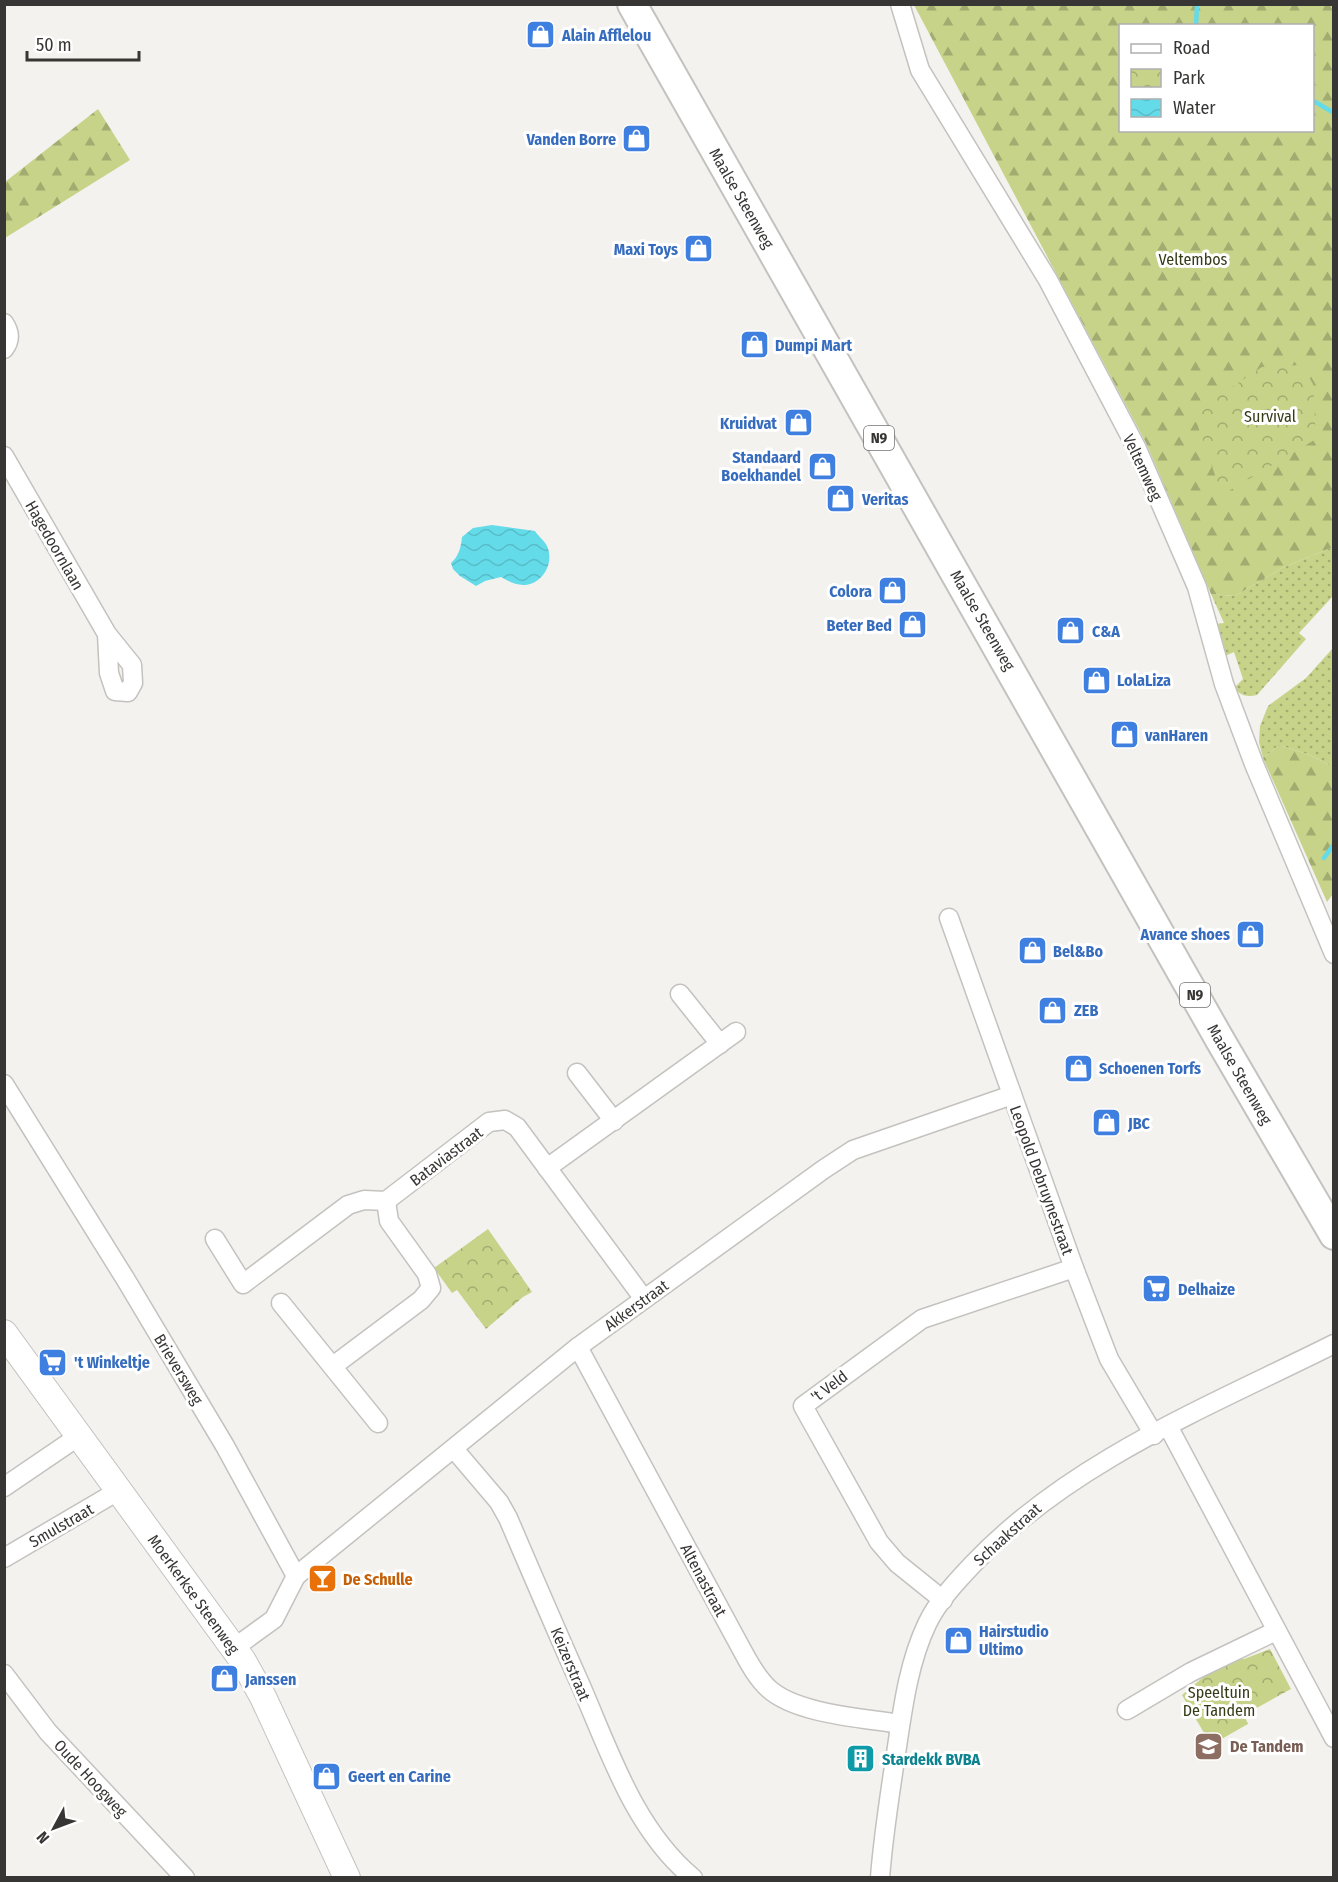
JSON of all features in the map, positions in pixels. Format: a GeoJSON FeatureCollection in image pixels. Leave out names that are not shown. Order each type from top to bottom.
{"type":"FeatureCollection","features":[{"type":"Feature","properties":{"kind":"main road","name":"Maalse Steenweg"},"geometry":{"type":"LineString","coordinates":[[633,4],[1220,1040],[1334,1235]]}},
{"type":"Feature","properties":{"kind":"street","name":"Veltemweg"},"geometry":{"type":"LineString","coordinates":[[900,4],[920,70],[1048,280],[1137,449],[1197,587],[1224,684],[1254,764],[1334,954]]}},
{"type":"Feature","properties":{"kind":"street"},"geometry":{"type":"LineString","coordinates":[[4,323],[9,333],[9,340],[4,349]]}},
{"type":"Feature","properties":{"kind":"street","name":"Hagedoornlaan"},"geometry":{"type":"LineString","coordinates":[[4,456],[107,633]]}},
{"type":"Feature","properties":{"kind":"street","name":"Leopold Debruynestraat"},"geometry":{"type":"LineString","coordinates":[[949,918],[1074,1268],[1109,1359],[1161,1430],[1334,1738]]}},
{"type":"Feature","properties":{"kind":"street"},"geometry":{"type":"LineString","coordinates":[[680,994],[720,1044]]}},
{"type":"Feature","properties":{"kind":"street"},"geometry":{"type":"LineString","coordinates":[[547,1167],[736,1032]]}},
{"type":"Feature","properties":{"kind":"street"},"geometry":{"type":"LineString","coordinates":[[577,1073],[614,1121]]}},
{"type":"Feature","properties":{"kind":"street","name":"Brieversweg"},"geometry":{"type":"LineString","coordinates":[[4,1084],[120,1270],[225,1446],[296,1576]]}},
{"type":"Feature","properties":{"kind":"street","name":"Akkerstraat"},"geometry":{"type":"LineString","coordinates":[[296,1576],[578,1347],[824,1168],[853,1150],[1012,1095]]}},
{"type":"Feature","properties":{"kind":"street","name":"Bataviastraat"},"geometry":{"type":"LineString","coordinates":[[386,1201],[489,1122],[505,1120],[517,1127],[644,1299]]}},
{"type":"Feature","properties":{"kind":"street"},"geometry":{"type":"LineString","coordinates":[[215,1239],[243,1284],[348,1205],[364,1200],[386,1201],[389,1221],[427,1274],[431,1288],[421,1300],[333,1366]]}},
{"type":"Feature","properties":{"kind":"street","name":"'t Veld"},"geometry":{"type":"LineString","coordinates":[[943,1600],[897,1563],[879,1542],[803,1406],[922,1318],[1074,1268]]}},
{"type":"Feature","properties":{"kind":"street"},"geometry":{"type":"LineString","coordinates":[[281,1303],[378,1423]]}},
{"type":"Feature","properties":{"kind":"street","name":"Moerkerkse Steenweg"},"geometry":{"type":"LineString","coordinates":[[4,1333],[234,1648],[263,1697],[347,1878]]}},
{"type":"Feature","properties":{"kind":"street","name":"Schaakstraat"},"geometry":{"type":"LineString","coordinates":[[880,1878],[907,1684],[918,1644],[928,1622],[943,1600],[979,1558],[1022,1518],[1067,1485],[1161,1430],[1334,1344]]}},
{"type":"Feature","properties":{"kind":"street","name":"Altenastraat"},"geometry":{"type":"LineString","coordinates":[[578,1347],[754,1672],[769,1689],[794,1704],[900,1724]]}},
{"type":"Feature","properties":{"kind":"street"},"geometry":{"type":"LineString","coordinates":[[4,1487],[79,1436]]}},
{"type":"Feature","properties":{"kind":"street","name":"Keizerstraat"},"geometry":{"type":"LineString","coordinates":[[453,1449],[499,1502],[508,1518],[635,1806],[669,1854],[693,1878]]}},
{"type":"Feature","properties":{"kind":"street","name":"Smulstraat"},"geometry":{"type":"LineString","coordinates":[[4,1558],[118,1491]]}},
{"type":"Feature","properties":{"kind":"street"},"geometry":{"type":"LineString","coordinates":[[234,1648],[274,1619],[296,1576]]}},
{"type":"Feature","properties":{"kind":"street"},"geometry":{"type":"LineString","coordinates":[[1127,1710],[1191,1672],[1275,1631]]}},
{"type":"Feature","properties":{"kind":"street","name":"Oude Hoogweg"},"geometry":{"type":"LineString","coordinates":[[4,1674],[48,1732],[185,1878]]}},
{"type":"Feature","properties":{"kind":"green space","name":"Veltembos"},"geometry":{"type":"Polygon","coordinates":[[[914,5],[1333,5],[1333,547],[1282,568],[1235,596],[1211,594],[1146,443],[914,5]]]}},
{"type":"Feature","properties":{"kind":"green space"},"geometry":{"type":"Polygon","coordinates":[[[98,109],[130,160],[5,238],[5,182],[98,109]]]}},
{"type":"Feature","properties":{"kind":"green space","name":"Survival"},"geometry":{"type":"Polygon","coordinates":[[[1302,365],[1313,384],[1316,439],[1222,495],[1194,415],[1262,367],[1302,365]]]}},
{"type":"Feature","properties":{"kind":"green space"},"geometry":{"type":"Polygon","coordinates":[[[1333,547],[1333,596],[1299,633],[1306,639],[1257,695],[1247,696],[1239,693],[1234,688],[1243,679],[1234,652],[1225,656],[1214,624],[1224,623],[1211,594],[1235,596],[1282,568],[1333,547]]]}},
{"type":"Feature","properties":{"kind":"green space"},"geometry":{"type":"Polygon","coordinates":[[[1333,648],[1333,762],[1329,765],[1310,755],[1279,745],[1263,758],[1259,742],[1260,726],[1268,706],[1306,678],[1333,648]]]}},
{"type":"Feature","properties":{"kind":"green space"},"geometry":{"type":"Polygon","coordinates":[[[1279,745],[1310,755],[1329,765],[1333,762],[1333,894],[1327,902],[1263,758],[1279,745]]]}},
{"type":"Feature","properties":{"kind":"green space"},"geometry":{"type":"Polygon","coordinates":[[[488,1229],[532,1292],[486,1329],[457,1290],[452,1293],[434,1268],[488,1229]]]}},
{"type":"Feature","properties":{"kind":"green space","name":"Speeltuin De Tandem"},"geometry":{"type":"Polygon","coordinates":[[[1270,1649],[1291,1689],[1244,1715],[1248,1724],[1211,1745],[1182,1695],[1207,1674],[1237,1658],[1244,1659],[1270,1649]]]}},
{"type":"Feature","properties":{"kind":"water"},"geometry":{"type":"Polygon","coordinates":[[[492,525],[535,531],[546,544],[549,553],[548,566],[541,577],[530,584],[523,585],[514,584],[501,577],[476,586],[453,569],[451,563],[459,551],[462,537],[473,528],[492,525]]]}},
{"type":"Feature","properties":{"kind":"waterway"},"geometry":{"type":"LineString","coordinates":[[1196,24],[1197,4]]}},
{"type":"Feature","properties":{"kind":"waterway"},"geometry":{"type":"LineString","coordinates":[[1314,101],[1334,113]]}},
{"type":"Feature","properties":{"kind":"waterway"},"geometry":{"type":"LineString","coordinates":[[1324,858],[1334,844]]}},
{"type":"Feature","properties":{"kind":"place","name":"Alain Afflelou"},"geometry":{"type":"Point","coordinates":[541,35]}},
{"type":"Feature","properties":{"kind":"place","name":"Vanden Borre"},"geometry":{"type":"Point","coordinates":[637,139]}},
{"type":"Feature","properties":{"kind":"place","name":"Maxi Toys"},"geometry":{"type":"Point","coordinates":[699,249]}},
{"type":"Feature","properties":{"kind":"place","name":"Dumpi Mart"},"geometry":{"type":"Point","coordinates":[754,345]}},
{"type":"Feature","properties":{"kind":"place","name":"Kruidvat"},"geometry":{"type":"Point","coordinates":[798,423]}},
{"type":"Feature","properties":{"kind":"place","name":"Standaard Boekhandel"},"geometry":{"type":"Point","coordinates":[822,466]}},
{"type":"Feature","properties":{"kind":"place","name":"Veritas"},"geometry":{"type":"Point","coordinates":[841,499]}},
{"type":"Feature","properties":{"kind":"place","name":"Colora"},"geometry":{"type":"Point","coordinates":[893,591]}},
{"type":"Feature","properties":{"kind":"place","name":"Beter Bed"},"geometry":{"type":"Point","coordinates":[913,625]}},
{"type":"Feature","properties":{"kind":"place","name":"C&A"},"geometry":{"type":"Point","coordinates":[1071,631]}},
{"type":"Feature","properties":{"kind":"place","name":"LolaLiza"},"geometry":{"type":"Point","coordinates":[1096,680]}},
{"type":"Feature","properties":{"kind":"place","name":"vanHaren"},"geometry":{"type":"Point","coordinates":[1124,735]}},
{"type":"Feature","properties":{"kind":"place","name":"Avance shoes"},"geometry":{"type":"Point","coordinates":[1251,934]}},
{"type":"Feature","properties":{"kind":"place","name":"Bel&Bo"},"geometry":{"type":"Point","coordinates":[1032,951]}},
{"type":"Feature","properties":{"kind":"place","name":"ZEB"},"geometry":{"type":"Point","coordinates":[1053,1010]}},
{"type":"Feature","properties":{"kind":"place","name":"Schoenen Torfs"},"geometry":{"type":"Point","coordinates":[1078,1068]}},
{"type":"Feature","properties":{"kind":"place","name":"JBC"},"geometry":{"type":"Point","coordinates":[1107,1123]}},
{"type":"Feature","properties":{"kind":"place","name":"Delhaize"},"geometry":{"type":"Point","coordinates":[1157,1289]}},
{"type":"Feature","properties":{"kind":"place","name":"'t Winkeltje"},"geometry":{"type":"Point","coordinates":[53,1362]}},
{"type":"Feature","properties":{"kind":"place","name":"De Schulle"},"geometry":{"type":"Point","coordinates":[322,1579]}},
{"type":"Feature","properties":{"kind":"place","name":"Hairstudio Ultimo"},"geometry":{"type":"Point","coordinates":[958,1640]}},
{"type":"Feature","properties":{"kind":"place","name":"Janssen"},"geometry":{"type":"Point","coordinates":[224,1679]}},
{"type":"Feature","properties":{"kind":"place","name":"De Tandem"},"geometry":{"type":"Point","coordinates":[1209,1746]}},
{"type":"Feature","properties":{"kind":"place","name":"Stardekk BVBA"},"geometry":{"type":"Point","coordinates":[861,1759]}},
{"type":"Feature","properties":{"kind":"place","name":"Geert en Carine"},"geometry":{"type":"Point","coordinates":[327,1776]}}]}
